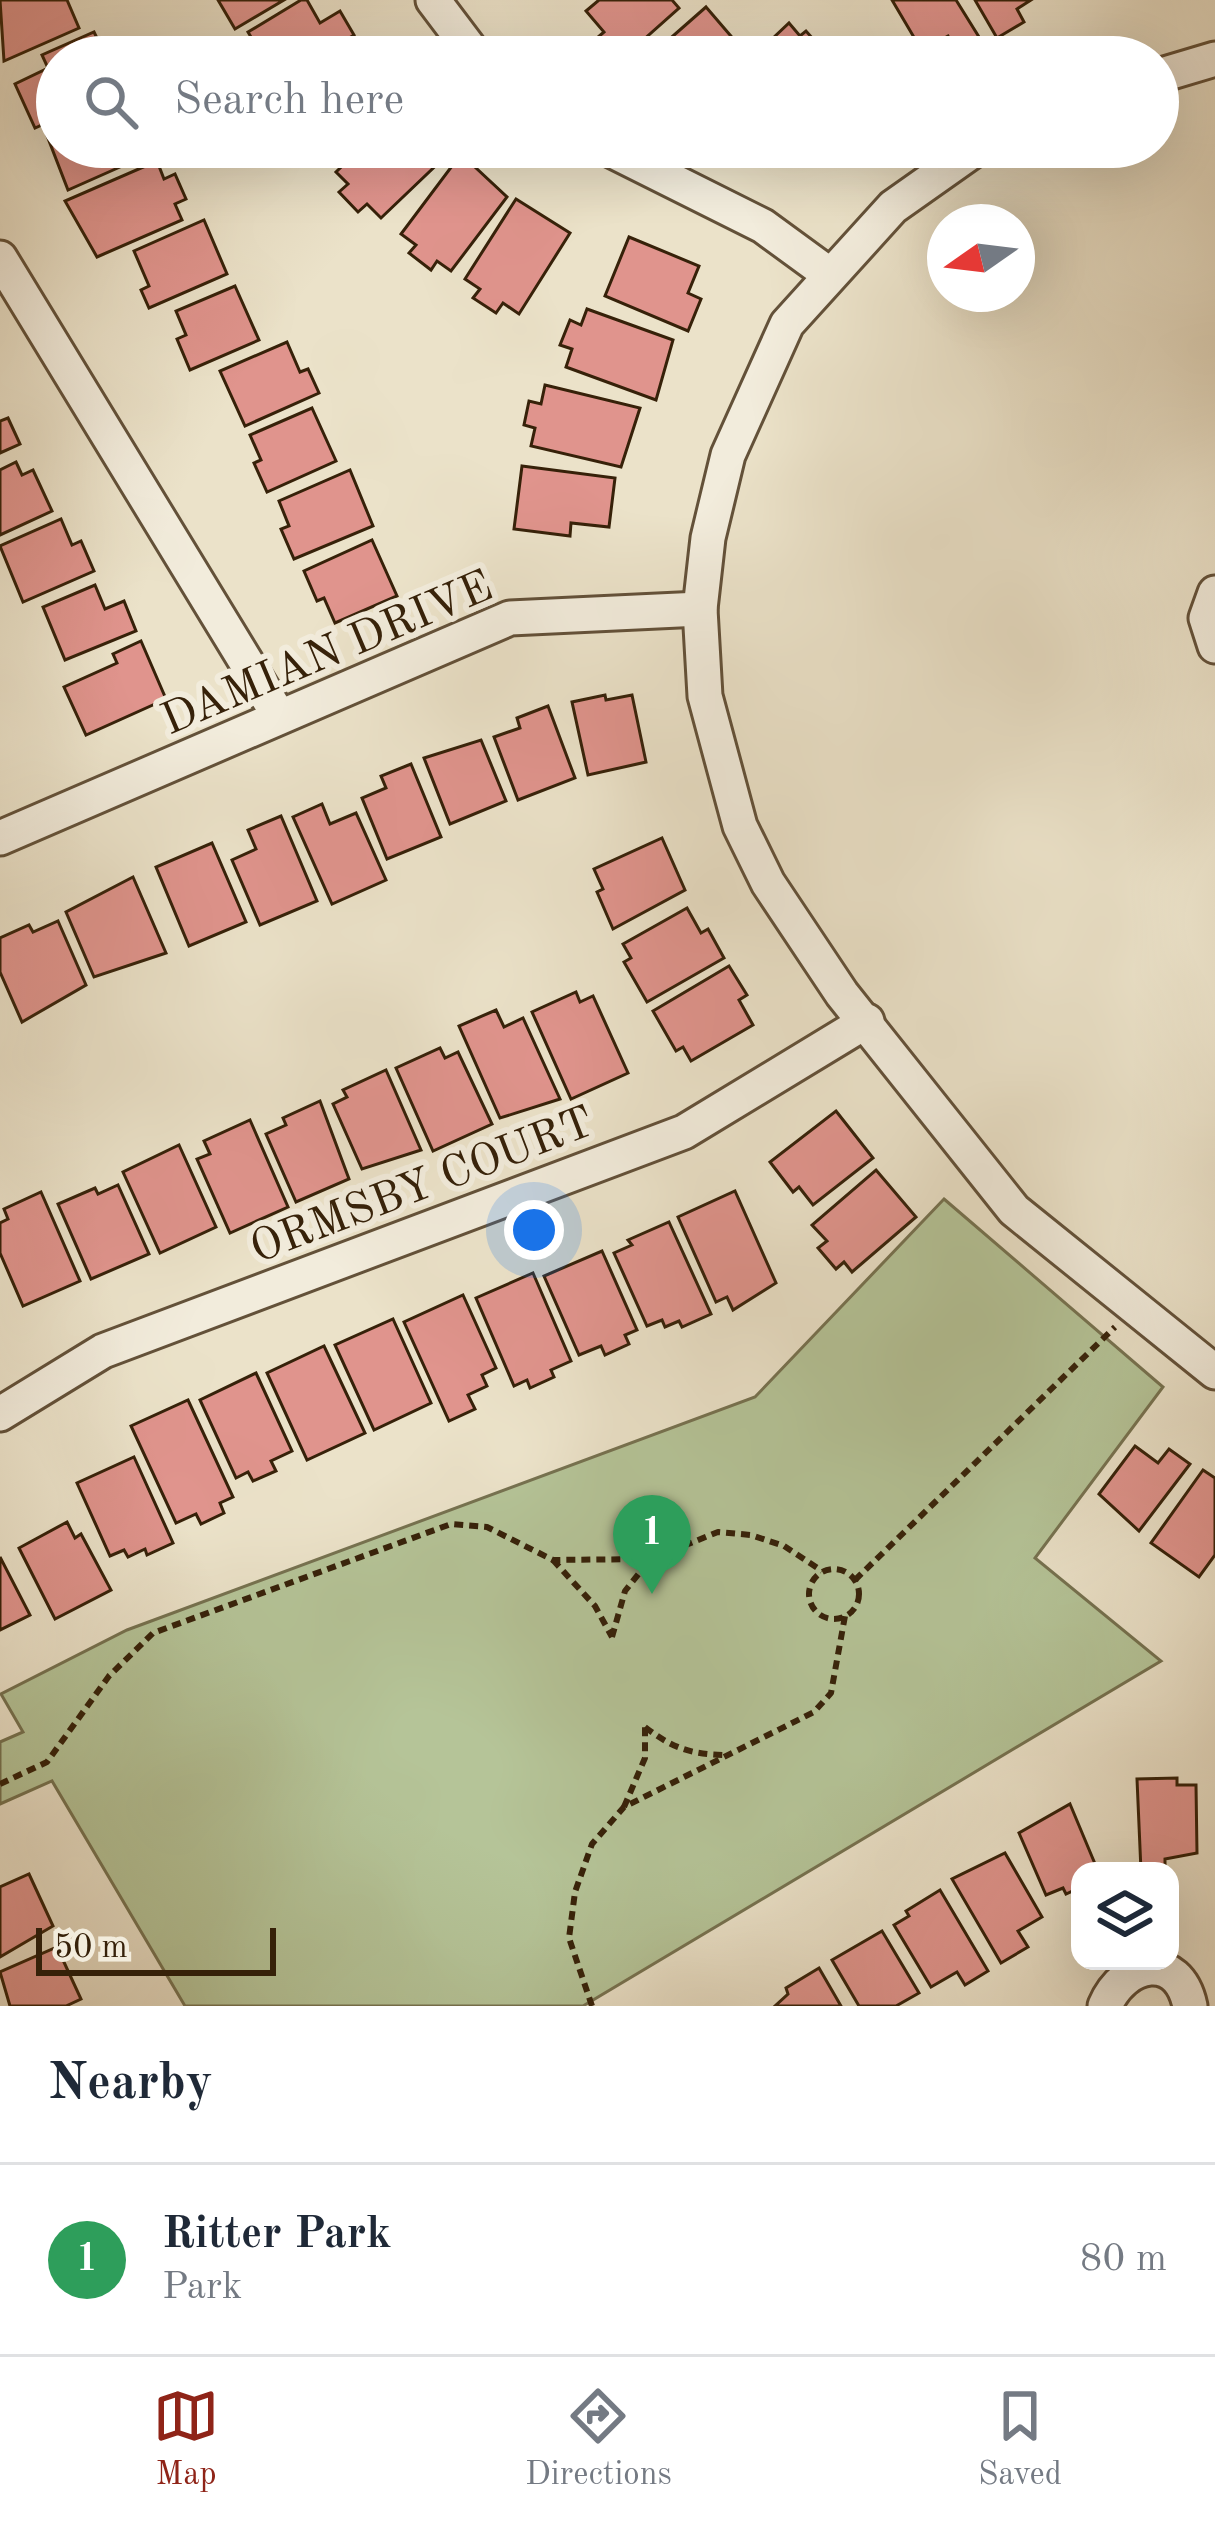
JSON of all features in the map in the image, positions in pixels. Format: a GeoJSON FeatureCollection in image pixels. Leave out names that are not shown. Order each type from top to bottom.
{"type":"FeatureCollection","features":[{"type":"Feature","properties":{"kind":"street"},"geometry":{"type":"LineString","coordinates":[[433,0],[460,36]]}},
{"type":"Feature","properties":{"kind":"street"},"geometry":{"type":"LineString","coordinates":[[1179,70],[1215,59]]}},
{"type":"Feature","properties":{"kind":"street"},"geometry":{"type":"LineString","coordinates":[[646,168],[763,226],[830,275]]}},
{"type":"Feature","properties":{"kind":"street"},"geometry":{"type":"LineString","coordinates":[[948,168],[892,207],[787,324],[728,455],[708,538],[700,609],[705,696],[740,826],[788,915],[867,1021],[1014,1210],[1215,1372]]}},
{"type":"Feature","properties":{"kind":"street"},"geometry":{"type":"LineString","coordinates":[[0,258],[279,716]]}},
{"type":"Feature","properties":{"kind":"street"},"geometry":{"type":"LineString","coordinates":[[1215,593],[1206,618],[1215,646]]}},
{"type":"Feature","properties":{"kind":"street","name":"DAMIAN DRIVE"},"geometry":{"type":"LineString","coordinates":[[0,838],[510,618],[700,609]]}},
{"type":"Feature","properties":{"kind":"street","name":"ORMSBY COURT"},"geometry":{"type":"LineString","coordinates":[[0,1414],[103,1351],[684,1132],[867,1021]]}},
{"type":"Feature","properties":{"kind":"street"},"geometry":{"type":"LineString","coordinates":[[1105,2006],[1118,1981],[1143,1968],[1170,1973],[1188,1994],[1190,2006]]}},
{"type":"Feature","properties":{"kind":"path"},"geometry":{"type":"LineString","coordinates":[[855,1580],[1133,1309]]}},
{"type":"Feature","properties":{"kind":"path"},"geometry":{"type":"LineString","coordinates":[[0,1784],[46,1762],[109,1676],[153,1634],[451,1523],[488,1527],[553,1560],[595,1606],[612,1637],[625,1591],[650,1559]]}},
{"type":"Feature","properties":{"kind":"path"},"geometry":{"type":"LineString","coordinates":[[553,1560],[650,1559],[718,1532],[784,1546],[822,1571],[841,1570],[855,1580],[857,1602],[844,1616],[831,1693],[814,1712],[624,1807]]}},
{"type":"Feature","properties":{"kind":"path"},"geometry":{"type":"LineString","coordinates":[[822,1571],[810,1586],[810,1601],[826,1617],[844,1616]]}},
{"type":"Feature","properties":{"kind":"path"},"geometry":{"type":"LineString","coordinates":[[592,2006],[569,1938],[574,1892],[592,1844],[624,1807],[645,1758],[645,1727],[668,1746],[692,1754],[728,1755]]}},
{"type":"Feature","properties":{"kind":"green space"},"geometry":{"type":"Polygon","coordinates":[[[944,1199],[1163,1387],[1035,1558],[1161,1661],[583,2006],[185,2006],[52,1781],[0,1804],[0,1742],[23,1732],[1,1694],[127,1630],[755,1397],[944,1199]]]}},
{"type":"Feature","properties":{"kind":"building"},"geometry":{"type":"Polygon","coordinates":[[[0,0],[67,0],[79,28],[61,36],[36,36],[36,47],[4,61],[0,0]]]}},
{"type":"Feature","properties":{"kind":"building"},"geometry":{"type":"Polygon","coordinates":[[[218,0],[284,0],[235,29],[218,0]]]}},
{"type":"Feature","properties":{"kind":"building"},"geometry":{"type":"Polygon","coordinates":[[[307,0],[320,23],[340,11],[354,35],[250,36],[248,32],[307,0]]]}},
{"type":"Feature","properties":{"kind":"building"},"geometry":{"type":"Polygon","coordinates":[[[599,0],[672,0],[679,8],[648,36],[599,36],[604,32],[586,11],[599,0]]]}},
{"type":"Feature","properties":{"kind":"building"},"geometry":{"type":"Polygon","coordinates":[[[892,0],[956,0],[978,36],[948,36],[913,36],[892,0]]]}},
{"type":"Feature","properties":{"kind":"building"},"geometry":{"type":"Polygon","coordinates":[[[975,0],[1031,0],[1017,9],[1024,22],[996,36],[975,0]]]}},
{"type":"Feature","properties":{"kind":"building"},"geometry":{"type":"Polygon","coordinates":[[[706,7],[731,36],[673,36],[706,7]]]}},
{"type":"Feature","properties":{"kind":"building"},"geometry":{"type":"Polygon","coordinates":[[[789,23],[800,36],[775,36],[789,23]]]}},
{"type":"Feature","properties":{"kind":"building"},"geometry":{"type":"Polygon","coordinates":[[[36,74],[36,128],[35,128],[15,84],[36,74]]]}},
{"type":"Feature","properties":{"kind":"building"},"geometry":{"type":"Polygon","coordinates":[[[60,168],[118,168],[68,190],[60,168]]]}},
{"type":"Feature","properties":{"kind":"building"},"geometry":{"type":"Polygon","coordinates":[[[141,168],[160,168],[164,179],[175,174],[186,199],[175,204],[182,220],[97,257],[65,201],[141,168]]]}},
{"type":"Feature","properties":{"kind":"building"},"geometry":{"type":"Polygon","coordinates":[[[340,168],[433,168],[381,218],[367,204],[358,212],[339,192],[348,184],[336,172],[340,168]]]}},
{"type":"Feature","properties":{"kind":"building"},"geometry":{"type":"Polygon","coordinates":[[[450,168],[476,168],[507,197],[451,271],[437,261],[431,270],[409,253],[416,245],[401,234],[450,168]]]}},
{"type":"Feature","properties":{"kind":"building"},"geometry":{"type":"Polygon","coordinates":[[[516,199],[570,233],[519,314],[503,303],[496,313],[473,298],[480,289],[465,279],[516,199]]]}},
{"type":"Feature","properties":{"kind":"building"},"geometry":{"type":"Polygon","coordinates":[[[204,220],[227,274],[149,308],[141,290],[149,286],[134,251],[204,220]]]}},
{"type":"Feature","properties":{"kind":"building"},"geometry":{"type":"Polygon","coordinates":[[[629,237],[699,266],[688,293],[701,299],[688,331],[605,296],[629,237]]]}},
{"type":"Feature","properties":{"kind":"building"},"geometry":{"type":"Polygon","coordinates":[[[235,286],[259,340],[190,370],[177,339],[186,335],[176,311],[235,286]]]}},
{"type":"Feature","properties":{"kind":"building"},"geometry":{"type":"Polygon","coordinates":[[[587,309],[673,340],[656,400],[566,367],[572,349],[560,345],[570,320],[581,325],[587,309]]]}},
{"type":"Feature","properties":{"kind":"building"},"geometry":{"type":"Polygon","coordinates":[[[287,342],[300,372],[308,369],[319,393],[245,426],[220,371],[287,342]]]}},
{"type":"Feature","properties":{"kind":"building"},"geometry":{"type":"Polygon","coordinates":[[[545,385],[640,408],[621,467],[531,446],[535,428],[524,425],[529,401],[541,404],[545,385]]]}},
{"type":"Feature","properties":{"kind":"building"},"geometry":{"type":"Polygon","coordinates":[[[312,408],[336,461],[267,492],[254,463],[261,460],[250,435],[312,408]]]}},
{"type":"Feature","properties":{"kind":"building"},"geometry":{"type":"Polygon","coordinates":[[[8,418],[20,444],[0,453],[0,421],[8,418]]]}},
{"type":"Feature","properties":{"kind":"building"},"geometry":{"type":"Polygon","coordinates":[[[16,462],[22,475],[33,470],[52,511],[0,535],[0,470],[16,462]]]}},
{"type":"Feature","properties":{"kind":"building"},"geometry":{"type":"Polygon","coordinates":[[[522,466],[615,478],[609,527],[571,523],[570,536],[514,529],[522,466]]]}},
{"type":"Feature","properties":{"kind":"building"},"geometry":{"type":"Polygon","coordinates":[[[350,470],[373,526],[294,559],[281,529],[289,526],[279,501],[350,470]]]}},
{"type":"Feature","properties":{"kind":"building"},"geometry":{"type":"Polygon","coordinates":[[[61,519],[72,545],[81,541],[94,571],[23,602],[0,546],[61,519]]]}},
{"type":"Feature","properties":{"kind":"building"},"geometry":{"type":"Polygon","coordinates":[[[372,540],[397,596],[335,623],[324,598],[317,601],[304,571],[372,540]]]}},
{"type":"Feature","properties":{"kind":"building"},"geometry":{"type":"Polygon","coordinates":[[[95,585],[105,609],[124,601],[136,631],[65,660],[43,607],[95,585]]]}},
{"type":"Feature","properties":{"kind":"building"},"geometry":{"type":"Polygon","coordinates":[[[141,641],[166,699],[86,735],[64,687],[117,663],[113,654],[141,641]]]}},
{"type":"Feature","properties":{"kind":"building"},"geometry":{"type":"Polygon","coordinates":[[[605,695],[606,700],[632,695],[646,762],[588,775],[572,702],[605,695]]]}},
{"type":"Feature","properties":{"kind":"building"},"geometry":{"type":"Polygon","coordinates":[[[548,706],[575,778],[518,800],[494,737],[520,728],[517,718],[548,706]]]}},
{"type":"Feature","properties":{"kind":"building"},"geometry":{"type":"Polygon","coordinates":[[[481,740],[506,801],[450,824],[424,758],[481,740]]]}},
{"type":"Feature","properties":{"kind":"building"},"geometry":{"type":"Polygon","coordinates":[[[411,764],[441,837],[387,859],[362,798],[386,788],[381,776],[411,764]]]}},
{"type":"Feature","properties":{"kind":"building"},"geometry":{"type":"Polygon","coordinates":[[[322,804],[330,824],[356,813],[386,880],[332,904],[293,817],[322,804]]]}},
{"type":"Feature","properties":{"kind":"building"},"geometry":{"type":"Polygon","coordinates":[[[281,816],[317,901],[260,925],[232,860],[256,849],[248,830],[281,816]]]}},
{"type":"Feature","properties":{"kind":"building"},"geometry":{"type":"Polygon","coordinates":[[[662,838],[685,890],[613,929],[597,892],[603,889],[594,869],[662,838]]]}},
{"type":"Feature","properties":{"kind":"building"},"geometry":{"type":"Polygon","coordinates":[[[212,843],[246,922],[189,946],[156,867],[212,843]]]}},
{"type":"Feature","properties":{"kind":"building"},"geometry":{"type":"Polygon","coordinates":[[[133,877],[166,953],[94,977],[66,912],[133,877]]]}},
{"type":"Feature","properties":{"kind":"building"},"geometry":{"type":"Polygon","coordinates":[[[687,908],[701,933],[708,929],[724,958],[647,1002],[624,962],[631,958],[623,944],[687,908]]]}},
{"type":"Feature","properties":{"kind":"building"},"geometry":{"type":"Polygon","coordinates":[[[58,921],[86,985],[22,1022],[0,972],[0,938],[29,925],[33,932],[58,921]]]}},
{"type":"Feature","properties":{"kind":"building"},"geometry":{"type":"Polygon","coordinates":[[[729,966],[747,995],[739,1000],[753,1025],[691,1061],[683,1047],[676,1051],[653,1011],[729,966]]]}},
{"type":"Feature","properties":{"kind":"building"},"geometry":{"type":"Polygon","coordinates":[[[576,992],[580,1002],[593,996],[628,1073],[571,1099],[532,1012],[576,992]]]}},
{"type":"Feature","properties":{"kind":"building"},"geometry":{"type":"Polygon","coordinates":[[[496,1010],[504,1027],[523,1018],[560,1099],[500,1118],[459,1026],[496,1010]]]}},
{"type":"Feature","properties":{"kind":"building"},"geometry":{"type":"Polygon","coordinates":[[[440,1048],[445,1058],[458,1052],[492,1124],[433,1151],[396,1068],[440,1048]]]}},
{"type":"Feature","properties":{"kind":"building"},"geometry":{"type":"Polygon","coordinates":[[[386,1070],[421,1150],[362,1169],[333,1104],[347,1097],[343,1090],[386,1070]]]}},
{"type":"Feature","properties":{"kind":"building"},"geometry":{"type":"Polygon","coordinates":[[[320,1101],[349,1179],[296,1202],[266,1134],[286,1125],[283,1118],[320,1101]]]}},
{"type":"Feature","properties":{"kind":"building"},"geometry":{"type":"Polygon","coordinates":[[[836,1111],[873,1158],[813,1205],[799,1187],[793,1192],[770,1162],[836,1111]]]}},
{"type":"Feature","properties":{"kind":"building"},"geometry":{"type":"Polygon","coordinates":[[[250,1120],[288,1207],[230,1233],[197,1159],[210,1154],[204,1141],[250,1120]]]}},
{"type":"Feature","properties":{"kind":"building"},"geometry":{"type":"Polygon","coordinates":[[[179,1145],[216,1227],[160,1253],[123,1172],[179,1145]]]}},
{"type":"Feature","properties":{"kind":"building"},"geometry":{"type":"Polygon","coordinates":[[[876,1170],[916,1217],[852,1272],[844,1262],[836,1269],[818,1248],[827,1241],[812,1225],[876,1170]]]}},
{"type":"Feature","properties":{"kind":"building"},"geometry":{"type":"Polygon","coordinates":[[[118,1185],[149,1254],[91,1279],[58,1204],[95,1188],[98,1194],[118,1185]]]}},
{"type":"Feature","properties":{"kind":"building"},"geometry":{"type":"Polygon","coordinates":[[[735,1191],[776,1283],[733,1310],[727,1297],[716,1302],[678,1217],[735,1191]]]}},
{"type":"Feature","properties":{"kind":"building"},"geometry":{"type":"Polygon","coordinates":[[[41,1192],[80,1281],[23,1306],[0,1253],[0,1223],[8,1219],[4,1209],[41,1192]]]}},
{"type":"Feature","properties":{"kind":"building"},"geometry":{"type":"Polygon","coordinates":[[[669,1222],[711,1314],[682,1327],[679,1321],[665,1327],[662,1320],[647,1326],[614,1253],[632,1245],[628,1240],[669,1222]]]}},
{"type":"Feature","properties":{"kind":"building"},"geometry":{"type":"Polygon","coordinates":[[[602,1251],[637,1330],[625,1335],[629,1344],[605,1355],[601,1346],[579,1355],[544,1276],[602,1251]]]}},
{"type":"Feature","properties":{"kind":"building"},"geometry":{"type":"Polygon","coordinates":[[[533,1273],[571,1361],[551,1370],[554,1377],[530,1388],[527,1380],[514,1386],[476,1298],[533,1273]]]}},
{"type":"Feature","properties":{"kind":"building"},"geometry":{"type":"Polygon","coordinates":[[[463,1295],[496,1368],[482,1375],[487,1386],[468,1395],[475,1409],[449,1421],[404,1322],[463,1295]]]}},
{"type":"Feature","properties":{"kind":"building"},"geometry":{"type":"Polygon","coordinates":[[[393,1319],[431,1403],[374,1430],[335,1345],[393,1319]]]}},
{"type":"Feature","properties":{"kind":"building"},"geometry":{"type":"Polygon","coordinates":[[[324,1346],[365,1433],[307,1460],[267,1373],[324,1346]]]}},
{"type":"Feature","properties":{"kind":"building"},"geometry":{"type":"Polygon","coordinates":[[[256,1373],[292,1451],[271,1461],[276,1471],[253,1481],[248,1472],[236,1478],[200,1400],[256,1373]]]}},
{"type":"Feature","properties":{"kind":"building"},"geometry":{"type":"Polygon","coordinates":[[[188,1400],[233,1497],[220,1503],[224,1513],[201,1524],[196,1514],[176,1523],[131,1426],[188,1400]]]}},
{"type":"Feature","properties":{"kind":"building"},"geometry":{"type":"Polygon","coordinates":[[[1135,1446],[1158,1463],[1169,1449],[1190,1464],[1139,1531],[1099,1494],[1135,1446]]]}},
{"type":"Feature","properties":{"kind":"building"},"geometry":{"type":"Polygon","coordinates":[[[134,1457],[173,1543],[147,1555],[145,1549],[128,1557],[124,1550],[110,1556],[77,1483],[134,1457]]]}},
{"type":"Feature","properties":{"kind":"building"},"geometry":{"type":"Polygon","coordinates":[[[1203,1470],[1215,1478],[1215,1555],[1199,1577],[1151,1543],[1203,1470]]]}},
{"type":"Feature","properties":{"kind":"building"},"geometry":{"type":"Polygon","coordinates":[[[67,1522],[75,1538],[81,1534],[111,1590],[55,1619],[19,1548],[67,1522]]]}},
{"type":"Feature","properties":{"kind":"building"},"geometry":{"type":"Polygon","coordinates":[[[0,1557],[30,1615],[0,1630],[0,1557]]]}},
{"type":"Feature","properties":{"kind":"building"},"geometry":{"type":"Polygon","coordinates":[[[1177,1778],[1177,1785],[1196,1785],[1197,1853],[1165,1862],[1141,1862],[1137,1779],[1177,1778]]]}},
{"type":"Feature","properties":{"kind":"building"},"geometry":{"type":"Polygon","coordinates":[[[1070,1804],[1094,1862],[1071,1862],[1071,1892],[1066,1894],[1063,1888],[1046,1895],[1019,1833],[1070,1804]]]}},
{"type":"Feature","properties":{"kind":"building"},"geometry":{"type":"Polygon","coordinates":[[[1005,1853],[1042,1917],[1018,1931],[1028,1947],[1001,1963],[952,1879],[1005,1853]]]}},
{"type":"Feature","properties":{"kind":"building"},"geometry":{"type":"Polygon","coordinates":[[[29,1874],[53,1926],[0,1957],[0,1887],[29,1874]]]}},
{"type":"Feature","properties":{"kind":"building"},"geometry":{"type":"Polygon","coordinates":[[[940,1890],[988,1971],[965,1985],[957,1972],[931,1987],[894,1925],[909,1916],[906,1911],[940,1890]]]}},
{"type":"Feature","properties":{"kind":"building"},"geometry":{"type":"Polygon","coordinates":[[[882,1931],[919,1993],[896,2006],[859,2006],[832,1960],[882,1931]]]}},
{"type":"Feature","properties":{"kind":"building"},"geometry":{"type":"Polygon","coordinates":[[[57,1947],[81,1999],[66,2006],[10,2006],[0,1972],[57,1947]]]}},
{"type":"Feature","properties":{"kind":"building"},"geometry":{"type":"Polygon","coordinates":[[[819,1968],[841,2006],[775,2006],[788,1994],[786,1988],[819,1968]]]}},
{"type":"Feature","properties":{"kind":"place","name":"Ritter Park"},"geometry":{"type":"Point","coordinates":[652,1594]}}]}
